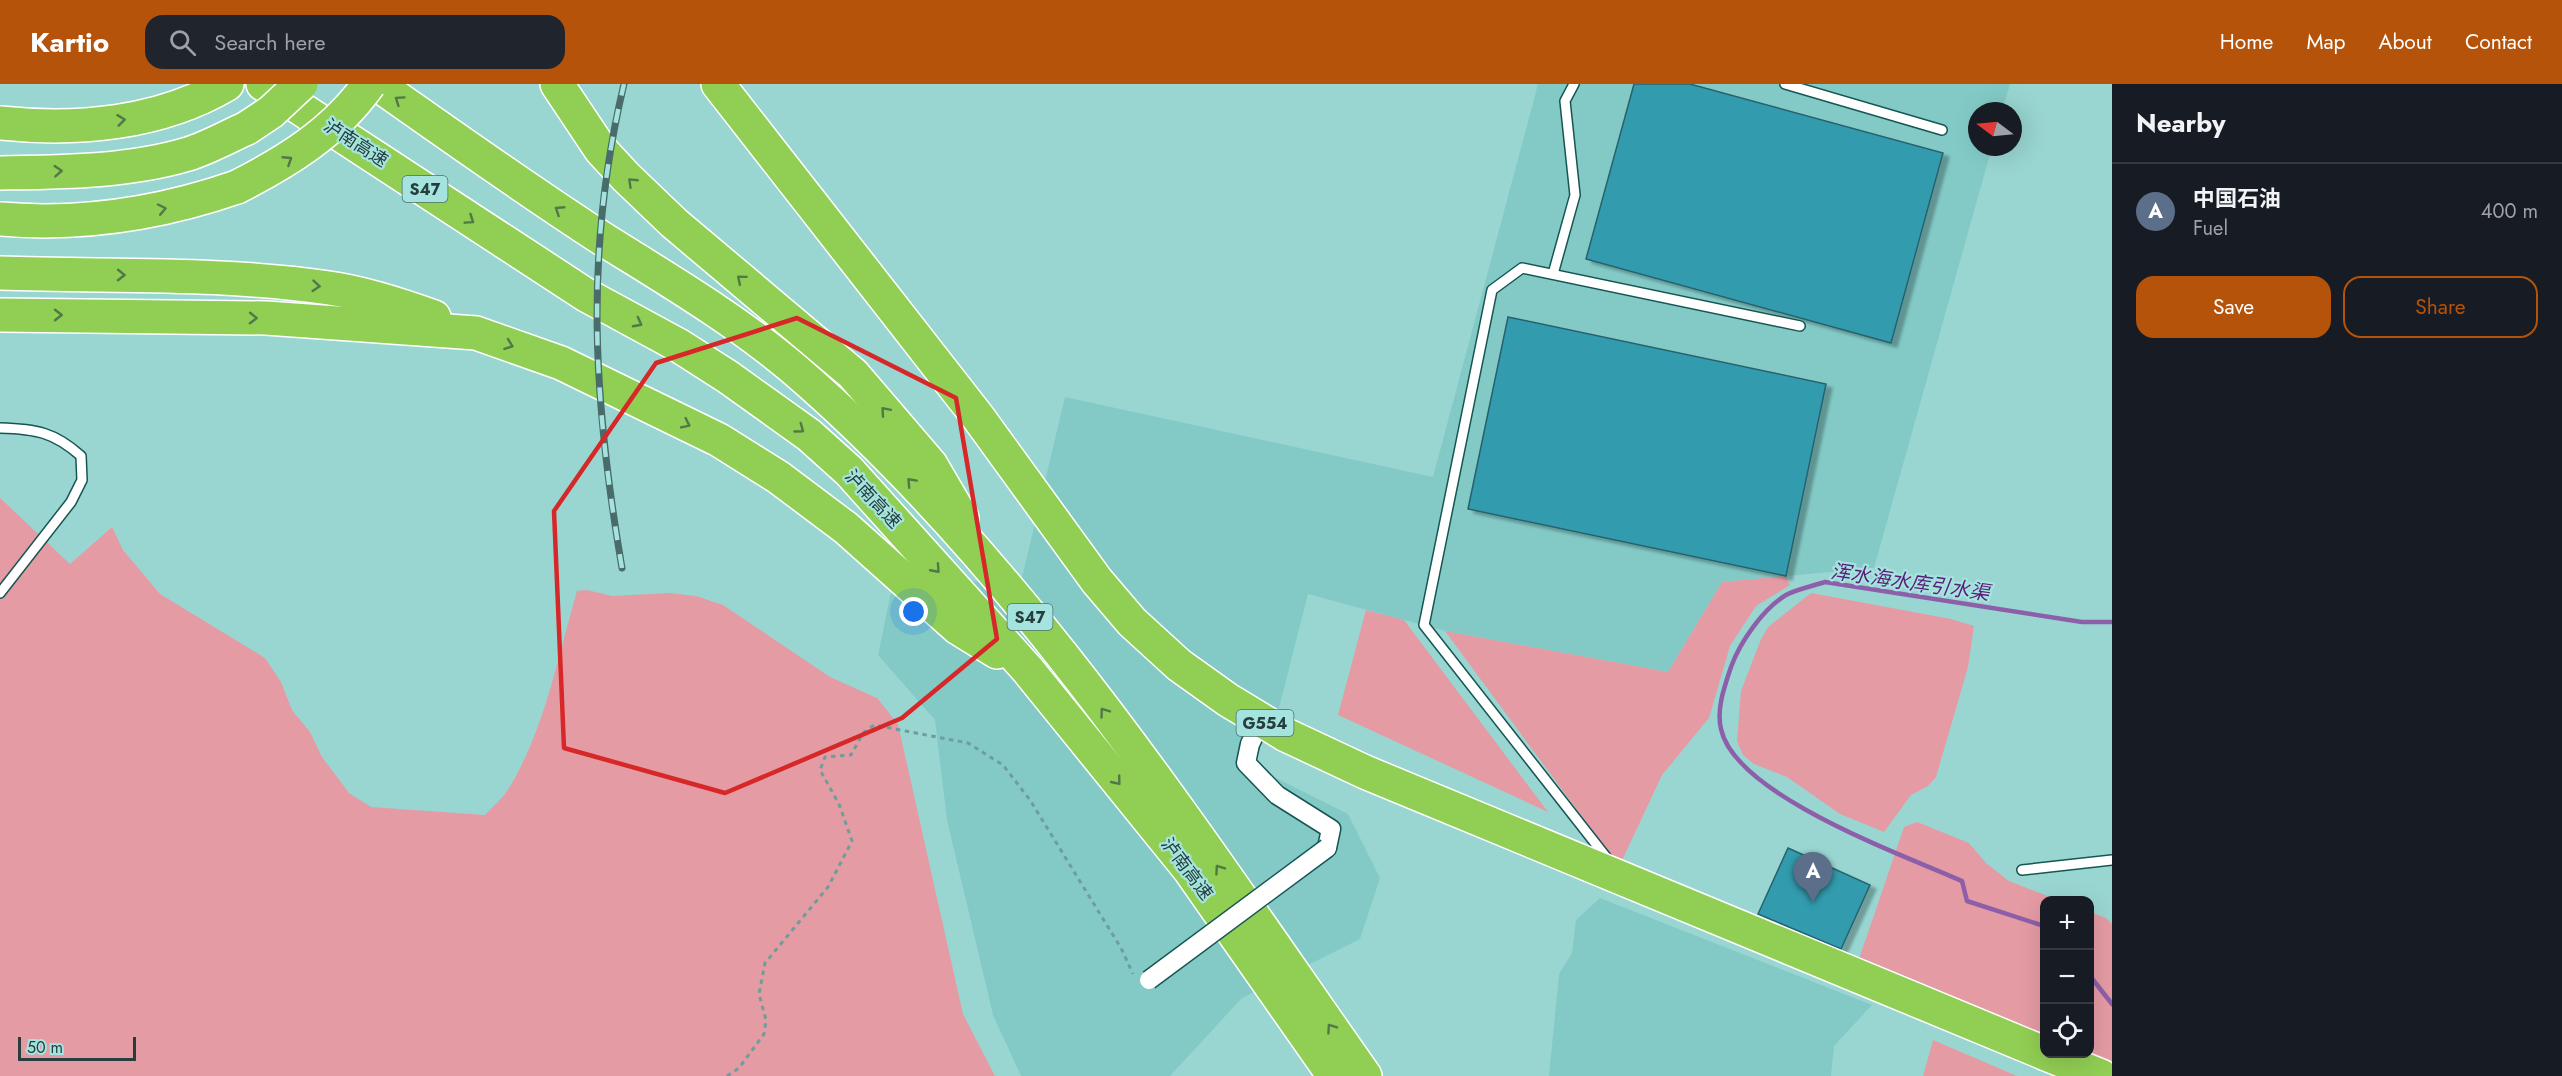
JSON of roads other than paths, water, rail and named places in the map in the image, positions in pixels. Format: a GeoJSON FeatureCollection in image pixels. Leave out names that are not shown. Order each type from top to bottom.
{"type":"FeatureCollection","features":[{"type":"Feature","properties":{"kind":"highway"},"geometry":{"type":"LineString","coordinates":[[0,123],[44,126],[117,121],[168,112],[197,100],[226,84]]}},
{"type":"Feature","properties":{"kind":"highway","name":"泸南高速"},"geometry":{"type":"LineString","coordinates":[[263,84],[586,295],[678,345],[808,435],[849,471],[1027,669],[1189,869],[1334,1076]]}},
{"type":"Feature","properties":{"kind":"highway"},"geometry":{"type":"LineString","coordinates":[[0,173],[77,170],[157,161],[187,154],[247,128],[272,112],[301,84]]}},
{"type":"Feature","properties":{"kind":"highway"},"geometry":{"type":"LineString","coordinates":[[0,219],[59,222],[132,216],[237,187],[277,167],[306,148],[339,119],[369,84]]}},
{"type":"Feature","properties":{"kind":"highway","name":"泸南高速"},"geometry":{"type":"LineString","coordinates":[[377,84],[608,242],[667,278],[790,366],[884,454],[987,563],[1093,697],[1203,846],[1365,1076]]}},
{"type":"Feature","properties":{"kind":"highway"},"geometry":{"type":"LineString","coordinates":[[557,84],[601,150],[674,223],[853,374],[932,465],[987,563]]}},
{"type":"Feature","properties":{"kind":"highway","name":"G554"},"geometry":{"type":"LineString","coordinates":[[717,84],[978,417],[1117,606],[1179,665],[1261,721],[1365,772],[2040,1051]]}},
{"type":"Feature","properties":{"kind":"highway"},"geometry":{"type":"LineString","coordinates":[[0,273],[145,275],[330,288],[397,304],[561,363],[718,440],[778,477],[846,528],[958,628],[1027,669]]}},
{"type":"Feature","properties":{"kind":"highway"},"geometry":{"type":"LineString","coordinates":[[0,315],[276,318],[476,333]]}},
{"type":"Feature","properties":{"kind":"highway","name":"G554"},"geometry":{"type":"LineString","coordinates":[[2057,1058],[2101,1076]]}},
{"type":"Feature","properties":{"kind":"street"},"geometry":{"type":"LineString","coordinates":[[1149,980],[1327,848],[1331,829],[1277,795],[1246,763],[1250,744],[1261,721]]}},
{"type":"Feature","properties":{"kind":"lane"},"geometry":{"type":"LineString","coordinates":[[1553,274],[1575,195],[1565,101],[1574,84]]}},
{"type":"Feature","properties":{"kind":"lane"},"geometry":{"type":"LineString","coordinates":[[1785,84],[1942,130]]}},
{"type":"Feature","properties":{"kind":"lane"},"geometry":{"type":"LineString","coordinates":[[1621,876],[1424,625],[1492,290],[1522,268],[1800,326]]}},
{"type":"Feature","properties":{"kind":"lane"},"geometry":{"type":"LineString","coordinates":[[0,428],[24,428],[62,438],[81,456],[82,480],[71,502],[0,593]]}},
{"type":"Feature","properties":{"kind":"lane"},"geometry":{"type":"LineString","coordinates":[[2022,870],[2112,860]]}},
{"type":"Feature","properties":{"kind":"waterway","name":"浑水海水库引水渠"},"geometry":{"type":"LineString","coordinates":[[2040,925],[1967,901],[1962,881],[1825,820],[1756,777],[1733,753],[1721,729],[1722,697],[1735,657],[1761,617],[1786,595],[1825,582],[2082,622],[2112,622]]}},
{"type":"Feature","properties":{"kind":"waterway","name":"浑水海水库引水渠"},"geometry":{"type":"LineString","coordinates":[[2094,981],[2112,1004]]}},
{"type":"Feature","properties":{"kind":"railway"},"geometry":{"type":"LineString","coordinates":[[622,568],[604,445],[597,326],[598,266],[603,207],[611,146],[624,84]]}},
{"type":"Feature","properties":{"kind":"place","name":"中国石油"},"geometry":{"type":"Point","coordinates":[1813,902]}}]}
